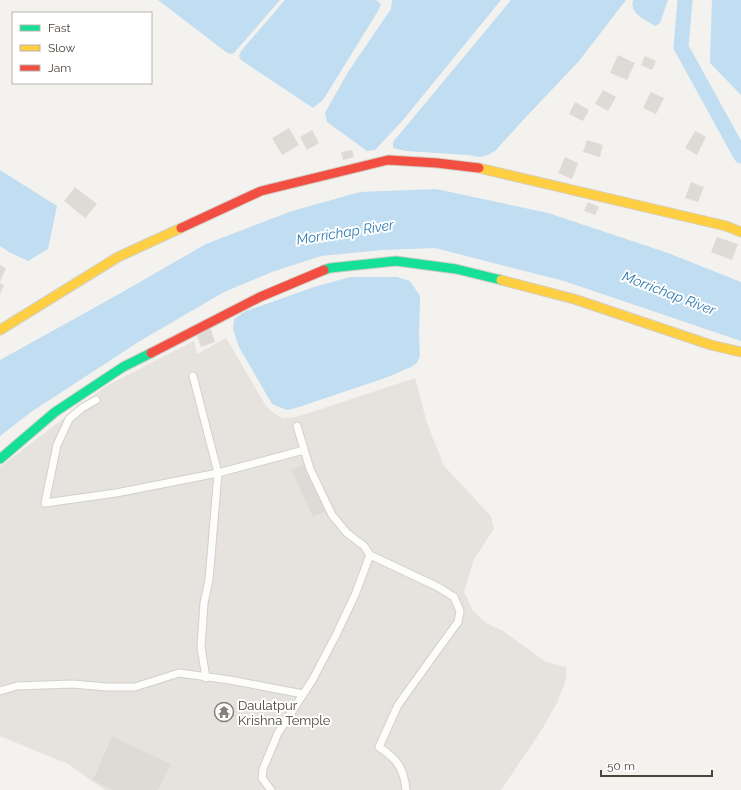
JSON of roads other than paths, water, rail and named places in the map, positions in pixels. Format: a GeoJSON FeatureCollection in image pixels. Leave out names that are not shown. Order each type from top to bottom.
{"type":"FeatureCollection","features":[{"type":"Feature","properties":{"kind":"street"},"geometry":{"type":"LineString","coordinates":[[0,330],[118,257],[261,191],[388,160],[437,162],[475,167],[726,226],[741,232]]}},
{"type":"Feature","properties":{"kind":"street"},"geometry":{"type":"LineString","coordinates":[[0,459],[55,412],[123,367],[260,297],[330,268],[396,261],[456,268],[574,299],[711,345],[741,352]]}},
{"type":"Feature","properties":{"kind":"lane"},"geometry":{"type":"LineString","coordinates":[[193,376],[218,473],[209,580],[204,603],[201,646],[206,678]]}},
{"type":"Feature","properties":{"kind":"lane"},"geometry":{"type":"LineString","coordinates":[[96,400],[82,408],[69,419],[57,445],[45,502],[116,493],[218,473],[304,450]]}},
{"type":"Feature","properties":{"kind":"lane"},"geometry":{"type":"LineString","coordinates":[[297,426],[310,469],[332,515],[347,533],[364,546],[370,555],[438,587],[454,597],[460,611],[458,622],[398,705],[379,746],[392,756],[400,767],[405,781],[406,790]]}},
{"type":"Feature","properties":{"kind":"lane"},"geometry":{"type":"LineString","coordinates":[[271,790],[262,778],[263,769],[278,733],[313,679],[336,635],[355,595],[370,555]]}},
{"type":"Feature","properties":{"kind":"lane"},"geometry":{"type":"LineString","coordinates":[[0,691],[17,686],[72,684],[107,687],[135,687],[179,673],[206,678],[230,680],[303,694]]}},
{"type":"Feature","properties":{"kind":"water"},"geometry":{"type":"Polygon","coordinates":[[[158,0],[280,0],[234,53],[231,54],[226,52],[158,0]]]}},
{"type":"Feature","properties":{"kind":"water"},"geometry":{"type":"Polygon","coordinates":[[[285,0],[376,0],[381,4],[323,100],[313,108],[241,60],[239,56],[241,51],[285,0]]]}},
{"type":"Feature","properties":{"kind":"water"},"geometry":{"type":"Polygon","coordinates":[[[392,0],[501,0],[403,120],[375,150],[367,151],[327,122],[325,113],[348,72],[391,9],[392,0]]]}},
{"type":"Feature","properties":{"kind":"water"},"geometry":{"type":"Polygon","coordinates":[[[511,0],[626,0],[579,61],[495,151],[488,155],[479,157],[406,151],[393,148],[393,142],[511,0]]]}},
{"type":"Feature","properties":{"kind":"water"},"geometry":{"type":"Polygon","coordinates":[[[633,0],[668,0],[660,23],[655,26],[639,16],[633,9],[633,0]]]}},
{"type":"Feature","properties":{"kind":"water"},"geometry":{"type":"Polygon","coordinates":[[[712,0],[741,0],[741,95],[710,63],[712,0]]]}},
{"type":"Feature","properties":{"kind":"water"},"geometry":{"type":"Polygon","coordinates":[[[0,170],[57,206],[48,249],[28,261],[0,246],[0,170]]]}},
{"type":"Feature","properties":{"kind":"water","name":"Morrichap River"},"geometry":{"type":"Polygon","coordinates":[[[436,189],[548,213],[668,253],[741,282],[741,341],[564,281],[435,248],[382,250],[321,256],[272,272],[224,292],[140,341],[31,412],[0,436],[0,360],[206,244],[292,211],[360,192],[436,189]]]}},
{"type":"Feature","properties":{"kind":"water"},"geometry":{"type":"Polygon","coordinates":[[[350,277],[397,277],[410,281],[420,296],[420,355],[417,363],[388,377],[296,408],[287,410],[272,404],[239,347],[233,329],[234,319],[246,311],[314,287],[350,277]]]}},
{"type":"Feature","properties":{"kind":"waterway"},"geometry":{"type":"LineString","coordinates":[[685,0],[681,47],[741,156]]}},
{"type":"Feature","properties":{"kind":"place","name":"Daulatpur Krishna Temple"},"geometry":{"type":"Point","coordinates":[224,712]}}]}
